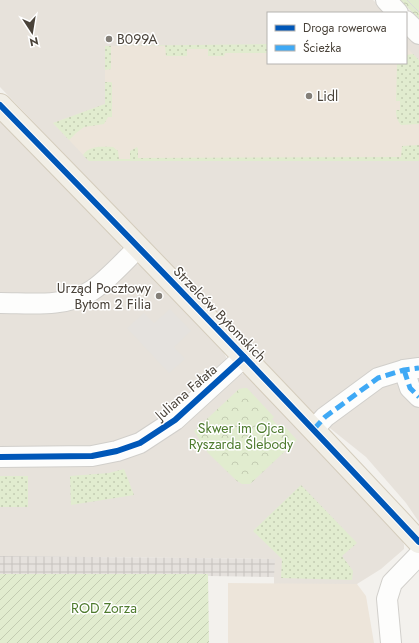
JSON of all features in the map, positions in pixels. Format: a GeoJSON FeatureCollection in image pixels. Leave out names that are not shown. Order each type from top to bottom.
{"type":"FeatureCollection","features":[{"type":"Feature","properties":{"kind":"main road","name":"Strzelców Bytomskich"},"geometry":{"type":"LineString","coordinates":[[0,105],[314,429],[419,542]]}},
{"type":"Feature","properties":{"kind":"street"},"geometry":{"type":"LineString","coordinates":[[386,0],[397,12]]}},
{"type":"Feature","properties":{"kind":"street"},"geometry":{"type":"LineString","coordinates":[[407,22],[419,34]]}},
{"type":"Feature","properties":{"kind":"street"},"geometry":{"type":"LineString","coordinates":[[0,303],[54,303],[70,301],[91,291],[139,247]]}},
{"type":"Feature","properties":{"kind":"street","name":"Juliana Fałata"},"geometry":{"type":"LineString","coordinates":[[0,457],[92,456],[117,451],[140,443],[175,420],[244,357]]}},
{"type":"Feature","properties":{"kind":"street"},"geometry":{"type":"LineString","coordinates":[[314,429],[325,417],[378,378],[411,369],[410,388],[419,398]]}},
{"type":"Feature","properties":{"kind":"street"},"geometry":{"type":"LineString","coordinates":[[391,643],[387,599],[390,588],[392,583],[419,555]]}},
{"type":"Feature","properties":{"kind":"shaded area"},"geometry":{"type":"Polygon","coordinates":[[[0,0],[373,0],[386,12],[267,12],[267,64],[407,64],[407,33],[419,45],[419,522],[406,503],[366,457],[321,421],[0,87],[0,0]]]}},
{"type":"Feature","properties":{"kind":"shaded area"},"geometry":{"type":"Polygon","coordinates":[[[267,45],[267,64],[407,64],[407,48],[419,60],[419,161],[89,161],[53,123],[105,104],[105,46],[267,45]]]}},
{"type":"Feature","properties":{"kind":"shaded area"},"geometry":{"type":"Polygon","coordinates":[[[0,119],[119,243],[122,249],[121,252],[82,287],[57,296],[0,295],[0,119]]]}},
{"type":"Feature","properties":{"kind":"shaded area"},"geometry":{"type":"Polygon","coordinates":[[[137,264],[142,266],[223,351],[227,359],[160,424],[141,435],[88,450],[0,449],[0,310],[67,310],[137,264]]]}},
{"type":"Feature","properties":{"kind":"shaded area"},"geometry":{"type":"Polygon","coordinates":[[[170,309],[191,331],[174,347],[185,359],[169,373],[127,328],[144,313],[154,323],[170,309]]]}},
{"type":"Feature","properties":{"kind":"shaded area"},"geometry":{"type":"Polygon","coordinates":[[[245,373],[402,539],[404,549],[381,569],[357,584],[274,584],[274,559],[0,556],[0,463],[96,462],[238,375],[245,373]]]}},
{"type":"Feature","properties":{"kind":"shaded area"},"geometry":{"type":"Polygon","coordinates":[[[0,556],[275,559],[274,577],[208,576],[208,574],[0,574],[0,556]]]}},
{"type":"Feature","properties":{"kind":"shaded area"},"geometry":{"type":"Polygon","coordinates":[[[228,583],[357,584],[366,596],[374,643],[228,643],[228,583]]]}},
{"type":"Feature","properties":{"kind":"green space"},"geometry":{"type":"Polygon","coordinates":[[[400,0],[419,0],[419,19],[400,0]]]}},
{"type":"Feature","properties":{"kind":"green space"},"geometry":{"type":"Polygon","coordinates":[[[267,44],[267,53],[225,53],[224,56],[208,56],[208,49],[187,49],[187,56],[166,56],[165,46],[111,46],[111,69],[105,70],[105,46],[267,44]]]}},
{"type":"Feature","properties":{"kind":"green space"},"geometry":{"type":"Polygon","coordinates":[[[413,54],[419,60],[419,124],[401,125],[396,112],[396,110],[400,110],[400,101],[396,101],[397,64],[407,64],[407,55],[413,54]]]}},
{"type":"Feature","properties":{"kind":"green space"},"geometry":{"type":"Polygon","coordinates":[[[105,82],[112,83],[112,117],[108,117],[104,124],[84,127],[69,140],[53,123],[105,104],[105,82]]]}},
{"type":"Feature","properties":{"kind":"green space"},"geometry":{"type":"Polygon","coordinates":[[[419,145],[419,161],[89,161],[83,155],[93,148],[113,147],[118,151],[119,159],[130,159],[130,151],[137,147],[138,158],[401,157],[402,146],[419,145]]]}},
{"type":"Feature","properties":{"kind":"green space","name":"Skwer im Ojca Ryszarda Ślebody"},"geometry":{"type":"Polygon","coordinates":[[[247,388],[274,417],[272,419],[280,428],[285,427],[297,440],[250,484],[242,484],[237,481],[208,453],[194,431],[239,389],[247,388]]]}},
{"type":"Feature","properties":{"kind":"green space"},"geometry":{"type":"Polygon","coordinates":[[[124,469],[134,495],[71,505],[70,476],[109,473],[124,469]]]}},
{"type":"Feature","properties":{"kind":"green space"},"geometry":{"type":"Polygon","coordinates":[[[0,476],[28,476],[28,507],[0,507],[0,476]]]}},
{"type":"Feature","properties":{"kind":"green space"},"geometry":{"type":"Polygon","coordinates":[[[301,485],[357,543],[342,556],[353,571],[352,580],[281,578],[282,559],[253,531],[301,485]]]}},
{"type":"Feature","properties":{"kind":"green space","name":"ROD Zorza"},"geometry":{"type":"Polygon","coordinates":[[[0,574],[208,574],[209,643],[0,643],[0,574]]]}},
{"type":"Feature","properties":{"kind":"tram line"},"geometry":{"type":"LineString","coordinates":[[407,0],[419,12]]}},
{"type":"Feature","properties":{"kind":"marked path"},"geometry":{"type":"LineString","coordinates":[[314,429],[325,417],[378,378],[404,370],[419,368]]}},
{"type":"Feature","properties":{"kind":"marked path"},"geometry":{"type":"LineString","coordinates":[[404,370],[410,388],[419,397]]}},
{"type":"Feature","properties":{"kind":"cycle path"},"geometry":{"type":"LineString","coordinates":[[0,105],[211,322],[419,542]]}},
{"type":"Feature","properties":{"kind":"cycle path"},"geometry":{"type":"LineString","coordinates":[[0,457],[92,456],[117,451],[140,443],[175,420],[244,357]]}},
{"type":"Feature","properties":{"kind":"place","name":"B099A"},"geometry":{"type":"Point","coordinates":[109,39]}},
{"type":"Feature","properties":{"kind":"place","name":"Lidl"},"geometry":{"type":"Point","coordinates":[309,96]}},
{"type":"Feature","properties":{"kind":"place","name":"Urząd Pocztowy Bytom 2 Filia"},"geometry":{"type":"Point","coordinates":[159,296]}}]}
